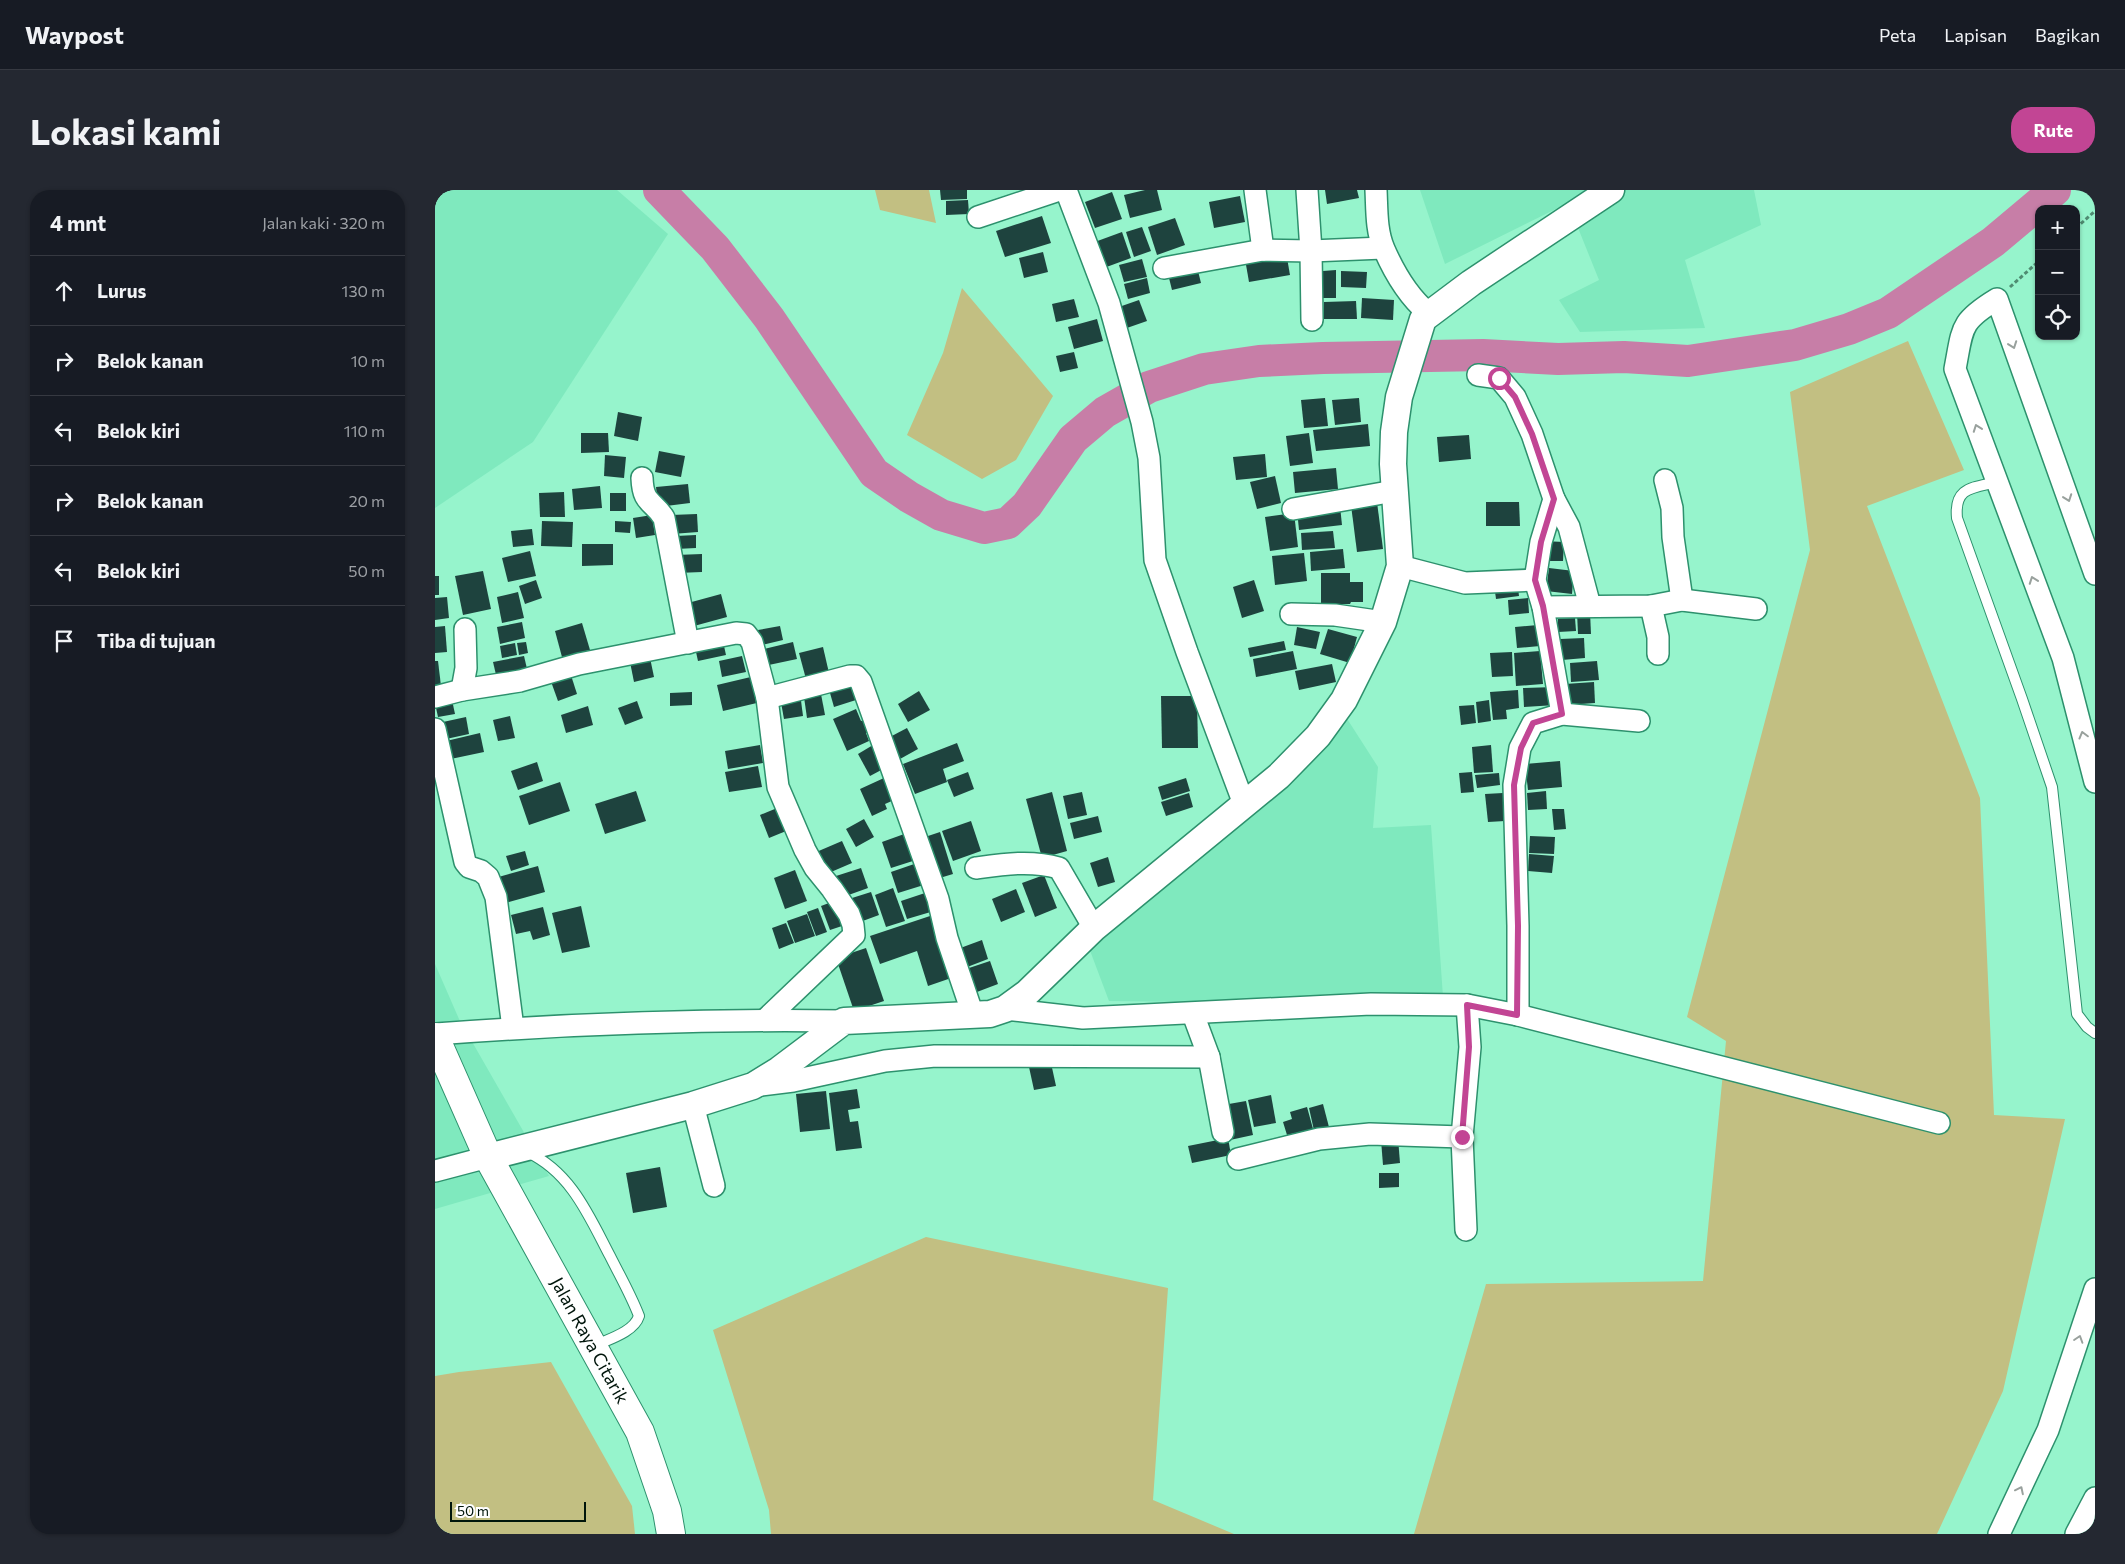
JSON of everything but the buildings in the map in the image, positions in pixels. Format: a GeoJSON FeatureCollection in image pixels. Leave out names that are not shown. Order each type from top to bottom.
{"type":"FeatureCollection","features":[{"type":"Feature","properties":{"kind":"main road","name":"Jalan Raya Citarik"},"geometry":{"type":"LineString","coordinates":[[435,1035],[488,1157],[591,1347],[640,1432],[667,1511],[671,1534]]}},
{"type":"Feature","properties":{"kind":"street"},"geometry":{"type":"LineString","coordinates":[[977,217],[1059,190]]}},
{"type":"Feature","properties":{"kind":"street"},"geometry":{"type":"LineString","coordinates":[[1067,190],[1109,303],[1142,422],[1149,458],[1155,560],[1244,804]]}},
{"type":"Feature","properties":{"kind":"street"},"geometry":{"type":"LineString","coordinates":[[1255,190],[1263,250]]}},
{"type":"Feature","properties":{"kind":"street"},"geometry":{"type":"LineString","coordinates":[[1307,190],[1311,251],[1312,320]]}},
{"type":"Feature","properties":{"kind":"street"},"geometry":{"type":"LineString","coordinates":[[1376,190],[1377,218],[1383,248],[1413,301],[1425,316]]}},
{"type":"Feature","properties":{"kind":"street"},"geometry":{"type":"LineString","coordinates":[[435,1035],[513,1028],[765,1020],[844,1021],[990,1014],[1005,1009],[1027,993],[1094,928],[1279,776],[1318,736],[1344,700],[1383,622],[1400,566],[1394,491],[1394,432],[1399,397],[1425,316],[1611,190]]}},
{"type":"Feature","properties":{"kind":"street"},"geometry":{"type":"LineString","coordinates":[[1164,268],[1263,250],[1311,251],[1383,248]]}},
{"type":"Feature","properties":{"kind":"street"},"geometry":{"type":"LineString","coordinates":[[2095,574],[1997,299],[1977,311],[1964,324],[1955,369],[2063,658],[2095,782]]}},
{"type":"Feature","properties":{"kind":"street"},"geometry":{"type":"LineString","coordinates":[[1478,375],[1499,378],[1515,397],[1532,434],[1554,499],[1569,528],[1590,606]]}},
{"type":"Feature","properties":{"kind":"street"},"geometry":{"type":"LineString","coordinates":[[642,478],[643,492],[646,499],[660,512],[663,518],[688,643]]}},
{"type":"Feature","properties":{"kind":"street"},"geometry":{"type":"LineString","coordinates":[[1665,480],[1672,508],[1673,537],[1682,600]]}},
{"type":"Feature","properties":{"kind":"street"},"geometry":{"type":"LineString","coordinates":[[1293,509],[1394,491]]}},
{"type":"Feature","properties":{"kind":"street"},"geometry":{"type":"LineString","coordinates":[[1554,499],[1541,542],[1535,580],[1543,606],[1562,714]]}},
{"type":"Feature","properties":{"kind":"street"},"geometry":{"type":"LineString","coordinates":[[1400,566],[1465,583],[1535,580]]}},
{"type":"Feature","properties":{"kind":"street"},"geometry":{"type":"LineString","coordinates":[[1543,606],[1651,606],[1682,600],[1756,609]]}},
{"type":"Feature","properties":{"kind":"street"},"geometry":{"type":"LineString","coordinates":[[1651,606],[1658,637],[1658,654]]}},
{"type":"Feature","properties":{"kind":"street"},"geometry":{"type":"LineString","coordinates":[[1291,614],[1335,615],[1383,622]]}},
{"type":"Feature","properties":{"kind":"street"},"geometry":{"type":"LineString","coordinates":[[462,690],[466,668],[465,628]]}},
{"type":"Feature","properties":{"kind":"street"},"geometry":{"type":"LineString","coordinates":[[435,697],[462,690],[521,682],[579,664],[736,633],[746,634],[752,642],[767,698],[778,787],[805,850],[815,868],[849,914],[854,934],[765,1020]]}},
{"type":"Feature","properties":{"kind":"street"},"geometry":{"type":"LineString","coordinates":[[767,698],[850,676],[856,676],[861,682],[935,890],[947,938],[973,1015]]}},
{"type":"Feature","properties":{"kind":"street"},"geometry":{"type":"LineString","coordinates":[[1517,1015],[1518,926],[1514,785],[1521,748],[1533,723],[1562,714],[1639,721]]}},
{"type":"Feature","properties":{"kind":"street"},"geometry":{"type":"LineString","coordinates":[[435,729],[465,862],[469,867],[481,871],[488,877],[496,897],[513,1028]]}},
{"type":"Feature","properties":{"kind":"street"},"geometry":{"type":"LineString","coordinates":[[976,868],[1018,862],[1043,864],[1059,868],[1094,928]]}},
{"type":"Feature","properties":{"kind":"street"},"geometry":{"type":"LineString","coordinates":[[435,1171],[693,1105],[753,1086],[793,1082],[885,1061],[1200,1034],[1371,1004],[1517,1015],[1939,1122]]}},
{"type":"Feature","properties":{"kind":"street"},"geometry":{"type":"LineString","coordinates":[[1005,1009],[1200,1034]]}},
{"type":"Feature","properties":{"kind":"street"},"geometry":{"type":"LineString","coordinates":[[1466,1230],[1462,1137],[1469,1047],[1468,1012]]}},
{"type":"Feature","properties":{"kind":"street"},"geometry":{"type":"LineString","coordinates":[[753,1086],[779,1070],[844,1021]]}},
{"type":"Feature","properties":{"kind":"street"},"geometry":{"type":"LineString","coordinates":[[1200,1034],[1223,1132]]}},
{"type":"Feature","properties":{"kind":"street"},"geometry":{"type":"LineString","coordinates":[[693,1105],[714,1186]]}},
{"type":"Feature","properties":{"kind":"street"},"geometry":{"type":"LineString","coordinates":[[1238,1159],[1319,1139],[1370,1134],[1462,1137]]}},
{"type":"Feature","properties":{"kind":"street"},"geometry":{"type":"LineString","coordinates":[[1999,1534],[2048,1430],[2095,1289]]}},
{"type":"Feature","properties":{"kind":"street"},"geometry":{"type":"LineString","coordinates":[[2076,1534],[2095,1498]]}},
{"type":"Feature","properties":{"kind":"lane"},"geometry":{"type":"LineString","coordinates":[[1997,482],[1968,489],[1960,495],[1956,506],[1957,518],[2052,787],[2077,1014],[2087,1027],[2095,1033]]}},
{"type":"Feature","properties":{"kind":"lane"},"geometry":{"type":"LineString","coordinates":[[521,1150],[549,1164],[574,1191],[593,1224],[639,1316],[637,1322],[628,1329],[591,1347]]}},
{"type":"Feature","properties":{"kind":"path"},"geometry":{"type":"LineString","coordinates":[[2080,224],[2095,211]]}},
{"type":"Feature","properties":{"kind":"path"},"geometry":{"type":"LineString","coordinates":[[1997,299],[2035,266]]}},
{"type":"Feature","properties":{"kind":"shaded area"},"geometry":{"type":"Polygon","coordinates":[[[435,190],[617,190],[668,234],[533,442],[435,508],[435,190]]]}},
{"type":"Feature","properties":{"kind":"shaded area"},"geometry":{"type":"Polygon","coordinates":[[[875,190],[929,190],[936,223],[880,210],[875,190]]]}},
{"type":"Feature","properties":{"kind":"shaded area"},"geometry":{"type":"Polygon","coordinates":[[[1420,190],[1754,190],[1761,225],[1685,260],[1705,328],[1580,332],[1559,300],[1599,280],[1568,203],[1445,264],[1420,190]]]}},
{"type":"Feature","properties":{"kind":"shaded area"},"geometry":{"type":"Polygon","coordinates":[[[962,288],[1053,396],[1016,460],[982,479],[907,435],[943,353],[962,288]]]}},
{"type":"Feature","properties":{"kind":"shaded area"},"geometry":{"type":"Polygon","coordinates":[[[1908,341],[1964,470],[1867,506],[1980,798],[1994,1115],[2065,1119],[2003,1391],[1937,1534],[1414,1534],[1486,1284],[1703,1281],[1726,1041],[1687,1017],[1810,550],[1790,392],[1908,341]]]}},
{"type":"Feature","properties":{"kind":"shaded area"},"geometry":{"type":"Polygon","coordinates":[[[1344,714],[1378,767],[1373,828],[1431,825],[1443,997],[1273,1003],[1109,1001],[1083,932],[1344,714]]]}},
{"type":"Feature","properties":{"kind":"shaded area"},"geometry":{"type":"Polygon","coordinates":[[[435,964],[459,1019],[549,1176],[435,1209],[435,964]]]}},
{"type":"Feature","properties":{"kind":"shaded area"},"geometry":{"type":"Polygon","coordinates":[[[926,1237],[1168,1288],[1153,1500],[1234,1534],[771,1534],[769,1510],[713,1330],[926,1237]]]}},
{"type":"Feature","properties":{"kind":"shaded area"},"geometry":{"type":"Polygon","coordinates":[[[551,1362],[632,1506],[635,1534],[435,1534],[435,1376],[551,1362]]]}},
{"type":"Feature","properties":{"kind":"waterway"},"geometry":{"type":"LineString","coordinates":[[659,190],[715,248],[769,318],[874,473],[909,497],[941,515],[984,528],[1008,523],[1027,505],[1073,439],[1105,412],[1149,387],[1204,369],[1259,361],[1483,355],[1558,359],[1624,357],[1688,361],[1795,345],[1849,329],[1888,313],[1993,242],[2055,190]]}},
{"type":"Feature","properties":{"kind":"route"},"geometry":{"type":"LineString","coordinates":[[1462,1137],[1469,1047],[1467,1005],[1517,1015],[1518,926],[1514,785],[1521,748],[1533,723],[1562,714],[1543,606],[1535,580],[1541,542],[1554,499],[1532,434],[1515,397],[1499,378]]}}]}
